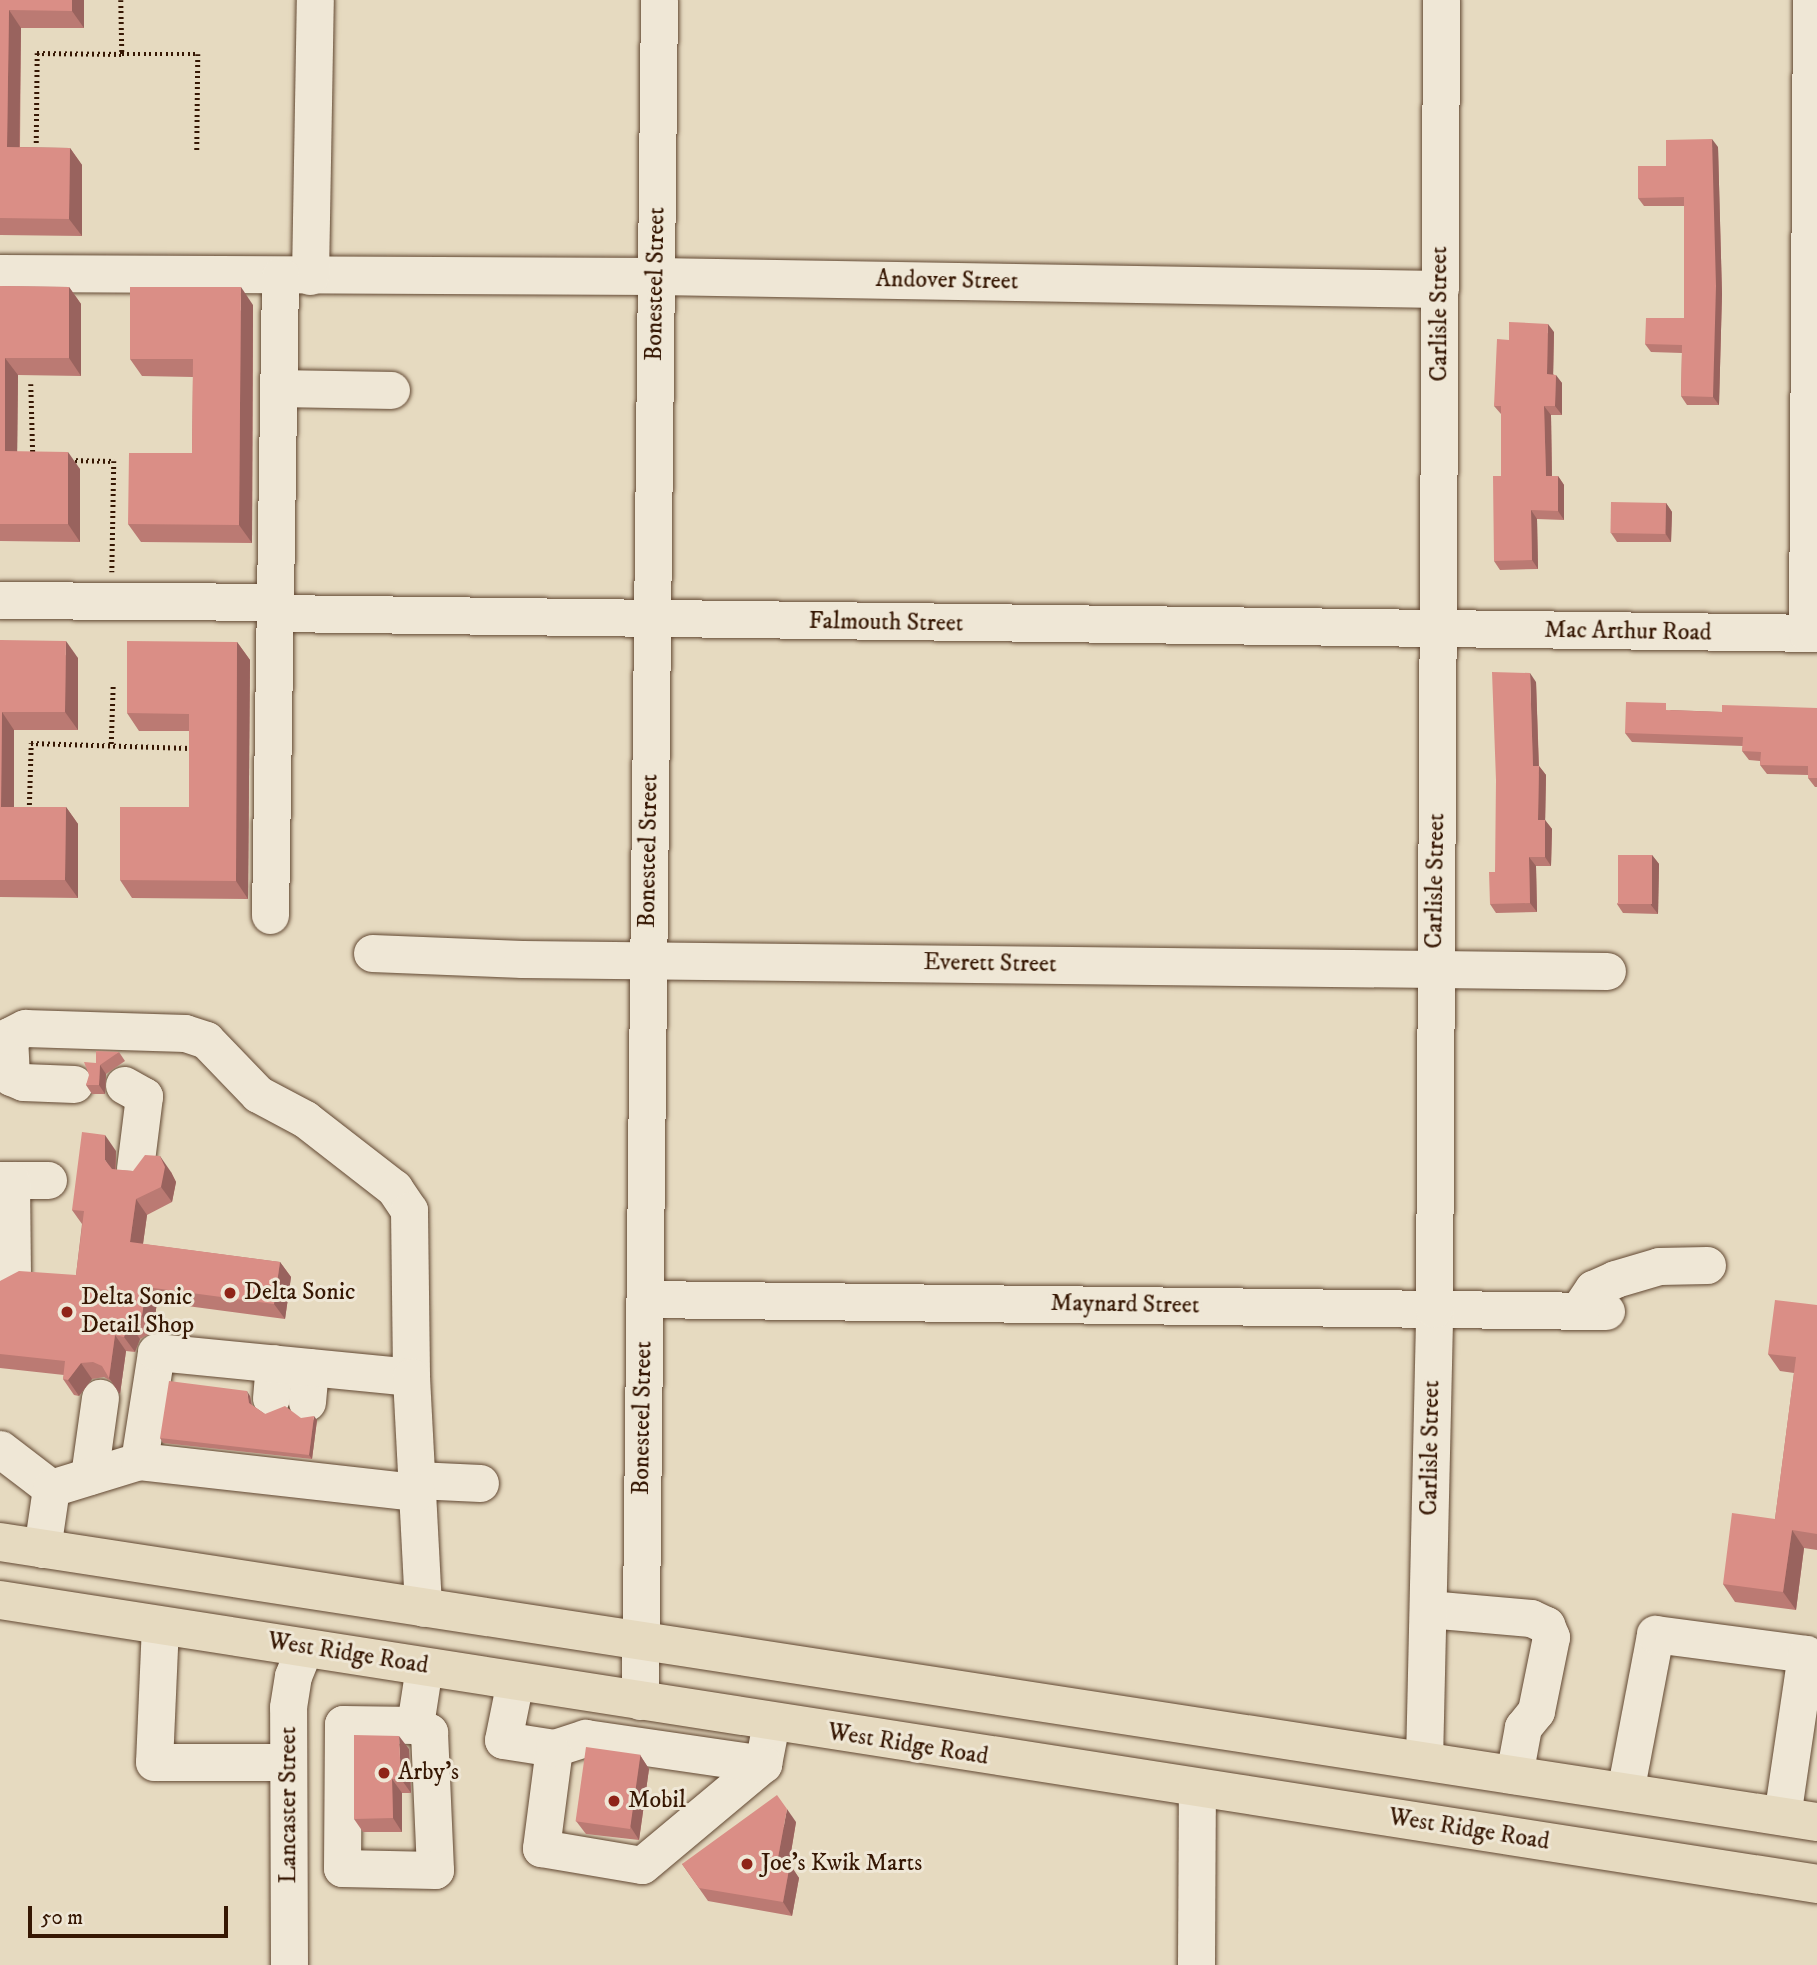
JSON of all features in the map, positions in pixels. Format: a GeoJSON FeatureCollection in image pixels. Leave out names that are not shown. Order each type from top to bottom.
{"type":"FeatureCollection","features":[{"type":"Feature","properties":{"kind":"highway"},"geometry":{"type":"LineString","coordinates":[[0,1542],[641,1644],[1799,1819]]}},
{"type":"Feature","properties":{"kind":"highway","name":"West Ridge Road"},"geometry":{"type":"LineString","coordinates":[[0,1600],[771,1723],[1817,1884]]}},
{"type":"Feature","properties":{"kind":"street"},"geometry":{"type":"LineString","coordinates":[[270,915],[279,388],[295,276],[315,0]]}},
{"type":"Feature","properties":{"kind":"street","name":"Bonesteel Street"},"geometry":{"type":"LineString","coordinates":[[640,1701],[659,0]]}},
{"type":"Feature","properties":{"kind":"street","name":"Carlisle Street"},"geometry":{"type":"LineString","coordinates":[[1424,1761],[1434,1309],[1441,0]]}},
{"type":"Feature","properties":{"kind":"street"},"geometry":{"type":"LineString","coordinates":[[1811,0],[1814,55],[1812,634]]}},
{"type":"Feature","properties":{"kind":"street","name":"Andover Street"},"geometry":{"type":"LineString","coordinates":[[0,273],[656,276],[1440,289]]}},
{"type":"Feature","properties":{"kind":"street"},"geometry":{"type":"LineString","coordinates":[[279,388],[391,390]]}},
{"type":"Feature","properties":{"kind":"street","name":"Falmouth Street"},"geometry":{"type":"LineString","coordinates":[[0,600],[275,607],[335,614],[1438,629]]}},
{"type":"Feature","properties":{"kind":"street","name":"Mac Arthur Road"},"geometry":{"type":"LineString","coordinates":[[1438,629],[1812,634]]}},
{"type":"Feature","properties":{"kind":"street","name":"Everett Street"},"geometry":{"type":"LineString","coordinates":[[372,953],[648,960],[1607,971]]}},
{"type":"Feature","properties":{"kind":"street"},"geometry":{"type":"LineString","coordinates":[[74,1084],[23,1083],[11,1077],[9,1036],[25,1028],[184,1033],[206,1040],[258,1094],[304,1119],[394,1188],[409,1210],[411,1377],[423,1608]]}},
{"type":"Feature","properties":{"kind":"street"},"geometry":{"type":"LineString","coordinates":[[124,1085],[144,1096],[135,1168]]}},
{"type":"Feature","properties":{"kind":"street"},"geometry":{"type":"LineString","coordinates":[[24,1180],[24,1273]]}},
{"type":"Feature","properties":{"kind":"street","name":"Maynard Street"},"geometry":{"type":"LineString","coordinates":[[645,1299],[1592,1311],[1593,1289],[1615,1279],[1659,1266],[1707,1265]]}},
{"type":"Feature","properties":{"kind":"street"},"geometry":{"type":"LineString","coordinates":[[139,1461],[156,1352],[195,1372],[309,1385],[411,1377]]}},
{"type":"Feature","properties":{"kind":"street"},"geometry":{"type":"LineString","coordinates":[[89,1476],[100,1398]]}},
{"type":"Feature","properties":{"kind":"street"},"geometry":{"type":"LineString","coordinates":[[0,1449],[51,1488]]}},
{"type":"Feature","properties":{"kind":"street"},"geometry":{"type":"LineString","coordinates":[[51,1488],[139,1461],[186,1458],[416,1486],[480,1483]]}},
{"type":"Feature","properties":{"kind":"street"},"geometry":{"type":"LineString","coordinates":[[42,1549],[51,1488]]}},
{"type":"Feature","properties":{"kind":"street"},"geometry":{"type":"LineString","coordinates":[[1428,1609],[1531,1618],[1546,1625],[1551,1637],[1536,1711],[1523,1727],[1514,1775]]}},
{"type":"Feature","properties":{"kind":"street"},"geometry":{"type":"LineString","coordinates":[[160,1625],[154,1762],[288,1762]]}},
{"type":"Feature","properties":{"kind":"street"},"geometry":{"type":"LineString","coordinates":[[1625,1792],[1655,1634],[1806,1654],[1799,1819]]}},
{"type":"Feature","properties":{"kind":"street","name":"Lancaster Street"},"geometry":{"type":"LineString","coordinates":[[289,1965],[290,1693],[305,1647]]}},
{"type":"Feature","properties":{"kind":"street"},"geometry":{"type":"LineString","coordinates":[[415,1725],[424,1667]]}},
{"type":"Feature","properties":{"kind":"street"},"geometry":{"type":"LineString","coordinates":[[515,1681],[503,1740],[554,1748],[585,1738],[763,1764]]}},
{"type":"Feature","properties":{"kind":"street"},"geometry":{"type":"LineString","coordinates":[[554,1748],[541,1847],[642,1865],[763,1764],[771,1723]]}},
{"type":"Feature","properties":{"kind":"street"},"geometry":{"type":"LineString","coordinates":[[343,1724],[415,1725],[429,1732],[435,1870],[342,1868],[343,1724]]}},
{"type":"Feature","properties":{"kind":"street"},"geometry":{"type":"LineString","coordinates":[[1196,1965],[1198,1789]]}},
{"type":"Feature","properties":{"kind":"street"},"geometry":{"type":"LineString","coordinates":[[289,1824],[343,1823]]}},
{"type":"Feature","properties":{"kind":"path"},"geometry":{"type":"LineString","coordinates":[[121,0],[122,54]]}},
{"type":"Feature","properties":{"kind":"path"},"geometry":{"type":"LineString","coordinates":[[36,143],[37,53],[198,54],[197,150]]}},
{"type":"Feature","properties":{"kind":"path"},"geometry":{"type":"LineString","coordinates":[[31,384],[33,460],[47,460]]}},
{"type":"Feature","properties":{"kind":"path"},"geometry":{"type":"LineString","coordinates":[[60,460],[114,461],[112,601]]}},
{"type":"Feature","properties":{"kind":"path"},"geometry":{"type":"LineString","coordinates":[[111,744],[113,685]]}},
{"type":"Feature","properties":{"kind":"path"},"geometry":{"type":"LineString","coordinates":[[28,817],[30,743],[190,745],[190,757]]}},
{"type":"Feature","properties":{"kind":"building"},"geometry":{"type":"Polygon","coordinates":[[[0,0],[72,0],[72,11],[9,10],[7,147],[70,148],[69,219],[0,218],[0,0]]]}},
{"type":"Feature","properties":{"kind":"building"},"geometry":{"type":"Polygon","coordinates":[[[1712,139],[1716,286],[1713,397],[1681,396],[1682,345],[1645,344],[1646,318],[1684,318],[1684,197],[1638,198],[1638,166],[1666,166],[1666,140],[1712,139]]]}},
{"type":"Feature","properties":{"kind":"building"},"geometry":{"type":"Polygon","coordinates":[[[0,286],[69,287],[69,358],[5,358],[5,451],[68,452],[68,524],[0,524],[0,286]]]}},
{"type":"Feature","properties":{"kind":"building"},"geometry":{"type":"Polygon","coordinates":[[[130,287],[241,287],[239,525],[128,524],[129,453],[192,453],[193,359],[130,359],[130,287]]]}},
{"type":"Feature","properties":{"kind":"building"},"geometry":{"type":"Polygon","coordinates":[[[1509,322],[1548,324],[1547,374],[1556,375],[1555,406],[1544,406],[1546,476],[1558,476],[1558,511],[1531,510],[1532,560],[1494,561],[1493,476],[1501,476],[1501,406],[1494,406],[1497,339],[1509,340],[1509,322]]]}},
{"type":"Feature","properties":{"kind":"building"},"geometry":{"type":"Polygon","coordinates":[[[1611,502],[1666,503],[1665,534],[1610,533],[1611,502]]]}},
{"type":"Feature","properties":{"kind":"building"},"geometry":{"type":"Polygon","coordinates":[[[0,640],[66,641],[65,712],[2,712],[1,807],[66,807],[65,880],[0,880],[0,640]]]}},
{"type":"Feature","properties":{"kind":"building"},"geometry":{"type":"Polygon","coordinates":[[[127,641],[237,642],[236,881],[120,880],[120,807],[189,807],[189,714],[127,713],[127,641]]]}},
{"type":"Feature","properties":{"kind":"building"},"geometry":{"type":"Polygon","coordinates":[[[1492,672],[1530,673],[1533,766],[1539,766],[1538,820],[1545,820],[1545,857],[1529,857],[1530,903],[1490,904],[1489,872],[1495,872],[1496,780],[1492,672]]]}},
{"type":"Feature","properties":{"kind":"building"},"geometry":{"type":"Polygon","coordinates":[[[1626,702],[1666,703],[1666,710],[1722,712],[1722,705],[1817,708],[1817,778],[1808,778],[1808,766],[1760,765],[1761,752],[1742,751],[1743,737],[1625,733],[1626,702]]]}},
{"type":"Feature","properties":{"kind":"building"},"geometry":{"type":"Polygon","coordinates":[[[1618,855],[1652,855],[1652,904],[1618,904],[1618,855]]]}},
{"type":"Feature","properties":{"kind":"building"},"geometry":{"type":"Polygon","coordinates":[[[96,1051],[119,1052],[100,1065],[99,1085],[86,1085],[89,1075],[84,1062],[96,1063],[96,1051]]]}},
{"type":"Feature","properties":{"kind":"building"},"geometry":{"type":"Polygon","coordinates":[[[82,1132],[105,1135],[105,1160],[112,1169],[133,1171],[145,1155],[160,1156],[165,1167],[161,1187],[136,1199],[130,1242],[280,1262],[274,1304],[146,1287],[142,1316],[129,1323],[124,1337],[115,1335],[109,1378],[102,1366],[93,1362],[81,1363],[68,1380],[63,1379],[65,1361],[0,1354],[0,1281],[19,1271],[76,1275],[84,1211],[72,1210],[82,1132]]]}},
{"type":"Feature","properties":{"kind":"building"},"geometry":{"type":"Polygon","coordinates":[[[1775,1300],[1817,1305],[1817,1534],[1792,1530],[1783,1592],[1723,1584],[1732,1513],[1775,1519],[1796,1357],[1768,1354],[1775,1300]]]}},
{"type":"Feature","properties":{"kind":"building"},"geometry":{"type":"Polygon","coordinates":[[[169,1381],[247,1391],[249,1403],[265,1414],[285,1406],[301,1418],[314,1416],[309,1455],[160,1438],[169,1381]]]}},
{"type":"Feature","properties":{"kind":"building"},"geometry":{"type":"Polygon","coordinates":[[[354,1735],[399,1736],[401,1779],[392,1779],[393,1818],[354,1819],[354,1735]]]}},
{"type":"Feature","properties":{"kind":"building"},"geometry":{"type":"Polygon","coordinates":[[[586,1747],[640,1755],[630,1829],[576,1821],[586,1747]]]}},
{"type":"Feature","properties":{"kind":"building"},"geometry":{"type":"Polygon","coordinates":[[[777,1795],[787,1809],[777,1863],[790,1864],[783,1902],[699,1888],[682,1864],[777,1795]]]}},
{"type":"Feature","properties":{"kind":"place","name":"Delta Sonic"},"geometry":{"type":"Point","coordinates":[230,1293]}},
{"type":"Feature","properties":{"kind":"place","name":"Delta Sonic Detail Shop"},"geometry":{"type":"Point","coordinates":[67,1312]}},
{"type":"Feature","properties":{"kind":"place","name":"Arby's"},"geometry":{"type":"Point","coordinates":[384,1773]}},
{"type":"Feature","properties":{"kind":"place","name":"Mobil"},"geometry":{"type":"Point","coordinates":[614,1801]}},
{"type":"Feature","properties":{"kind":"place","name":"Joe's Kwik Marts"},"geometry":{"type":"Point","coordinates":[747,1864]}}]}
